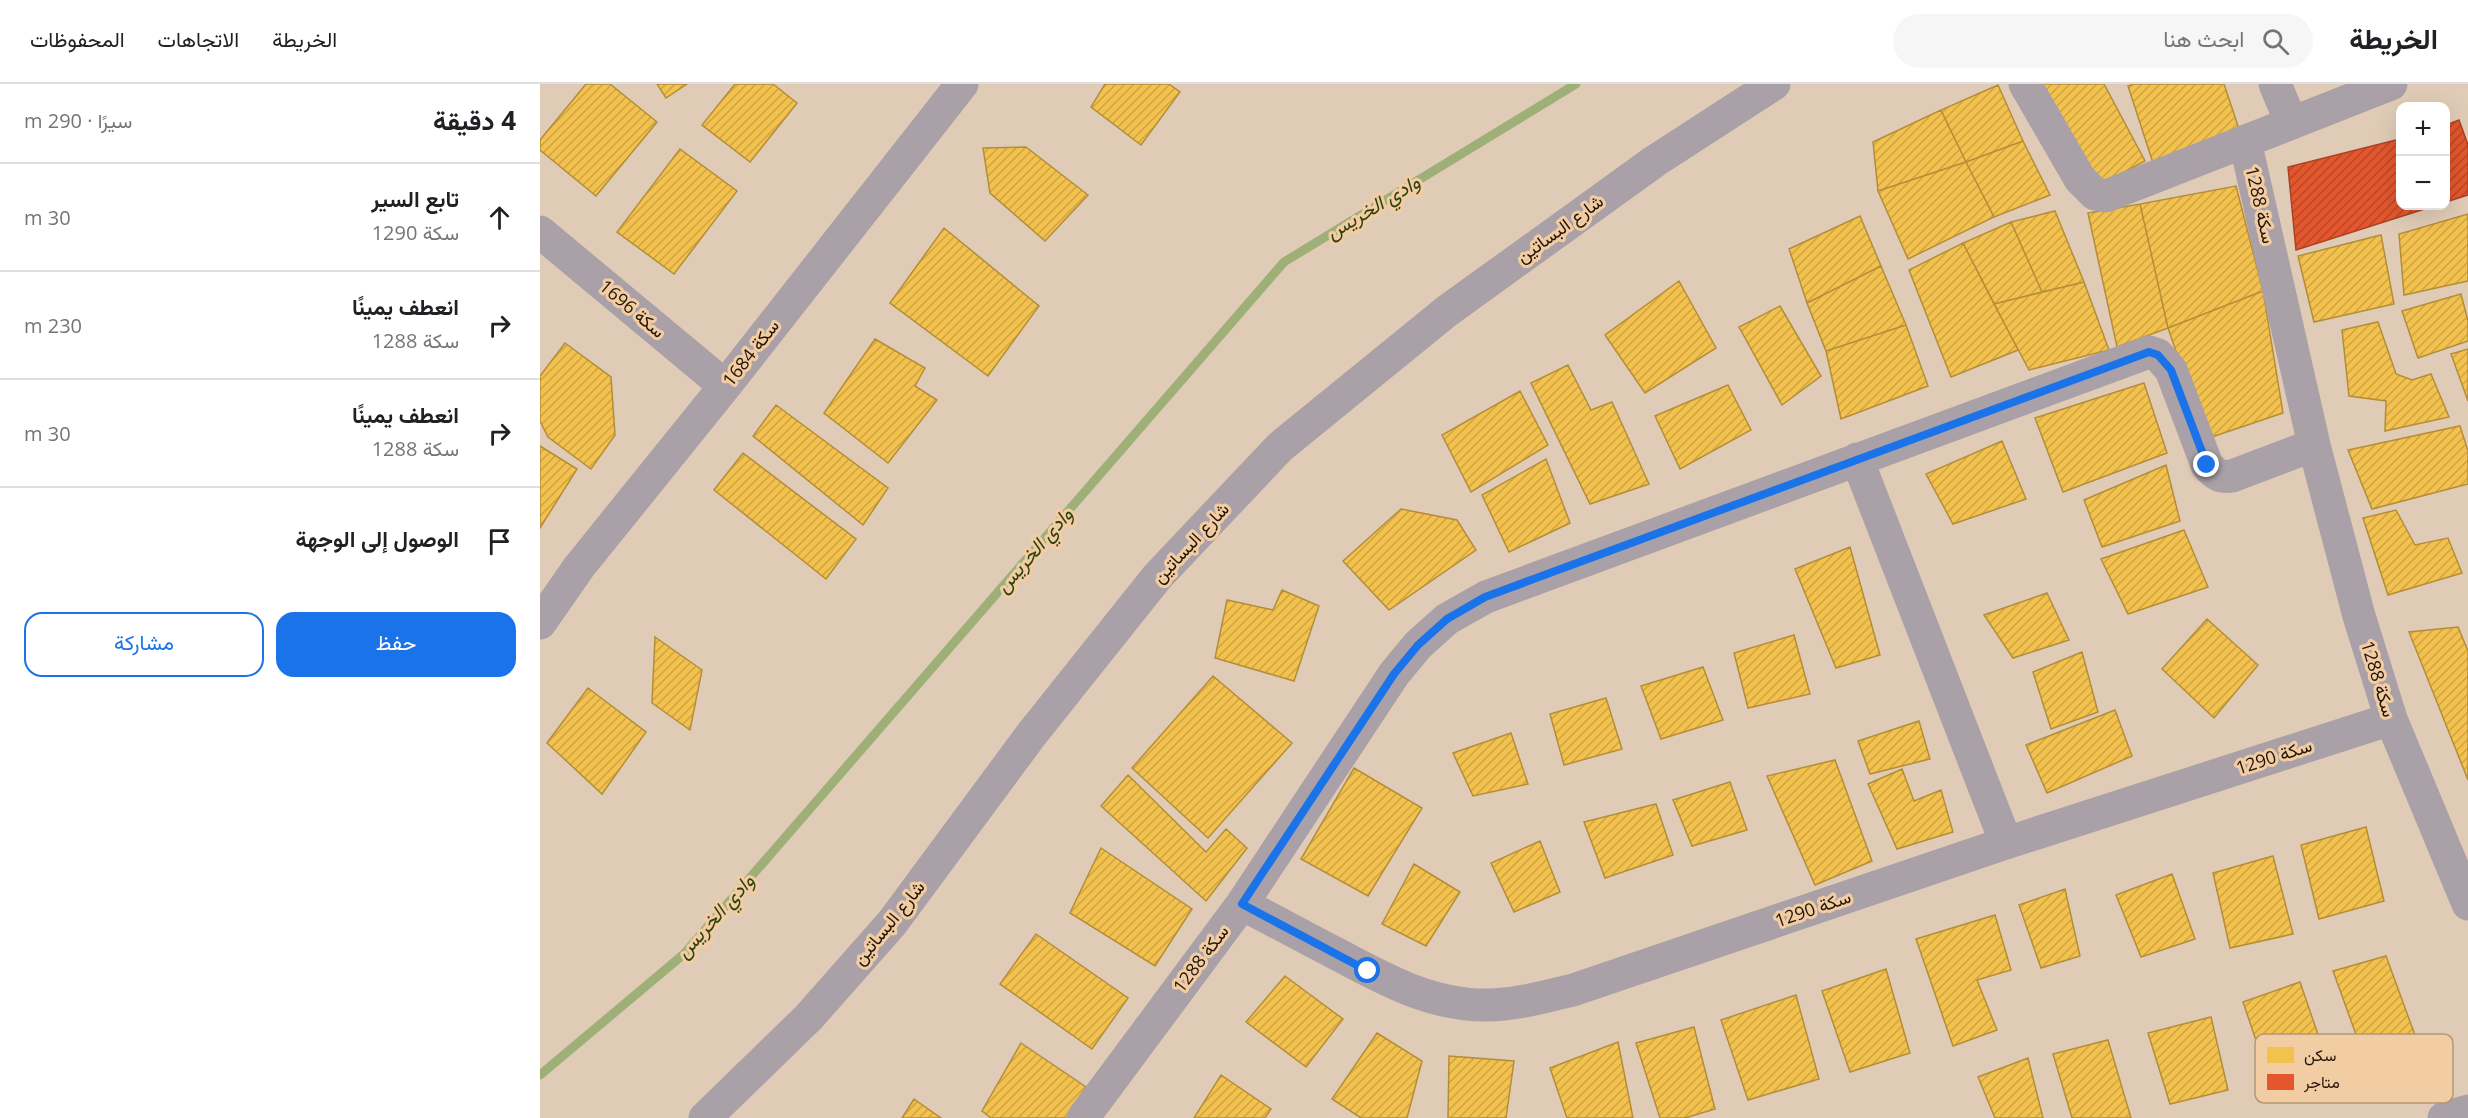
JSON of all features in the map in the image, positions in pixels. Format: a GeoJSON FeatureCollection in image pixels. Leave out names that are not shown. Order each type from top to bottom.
{"type":"FeatureCollection","features":[{"type":"Feature","properties":{"kind":"street","name":"سكة 1684"},"geometry":{"type":"LineString","coordinates":[[540,623],[579,567],[725,386],[962,84]]}},
{"type":"Feature","properties":{"kind":"street","name":"شارع البساتين"},"geometry":{"type":"LineString","coordinates":[[705,1116],[808,1017],[892,923],[1031,735],[1157,578],[1280,447],[1448,311],[1654,161],[1774,84]]}},
{"type":"Feature","properties":{"kind":"street"},"geometry":{"type":"LineString","coordinates":[[2025,84],[2080,179],[2095,194],[2106,196],[2391,84]]}},
{"type":"Feature","properties":{"kind":"street"},"geometry":{"type":"LineString","coordinates":[[2275,84],[2291,122]]}},
{"type":"Feature","properties":{"kind":"street","name":"سكة 1288"},"geometry":{"type":"LineString","coordinates":[[2245,141],[2314,445],[2359,616],[2391,719],[2468,904]]}},
{"type":"Feature","properties":{"kind":"street","name":"سكة 1696"},"geometry":{"type":"LineString","coordinates":[[540,232],[725,386]]}},
{"type":"Feature","properties":{"kind":"street","name":"سكة 1288"},"geometry":{"type":"LineString","coordinates":[[1083,1118],[1242,904],[1394,674],[1418,645],[1447,619],[1485,597],[2149,352],[2158,355],[2171,370],[2207,465],[2217,476],[2223,478],[2232,476],[2314,445]]}},
{"type":"Feature","properties":{"kind":"street"},"geometry":{"type":"LineString","coordinates":[[1857,459],[2006,843]]}},
{"type":"Feature","properties":{"kind":"street","name":"سكة 1290"},"geometry":{"type":"LineString","coordinates":[[1242,904],[1412,992],[1445,1001],[1488,1005],[1525,1001],[1574,990],[2006,843],[2391,719]]}},
{"type":"Feature","properties":{"kind":"street"},"geometry":{"type":"LineString","coordinates":[[2444,1118],[2468,1111]]}},
{"type":"Feature","properties":{"kind":"building: سكن"},"geometry":{"type":"Polygon","coordinates":[[[586,84],[610,84],[657,122],[596,196],[540,150],[540,140],[586,84]]]}},
{"type":"Feature","properties":{"kind":"building: سكن"},"geometry":{"type":"Polygon","coordinates":[[[657,84],[687,84],[666,98],[657,84]]]}},
{"type":"Feature","properties":{"kind":"building: سكن"},"geometry":{"type":"Polygon","coordinates":[[[735,84],[773,84],[797,103],[750,162],[702,125],[735,84]]]}},
{"type":"Feature","properties":{"kind":"building: سكن"},"geometry":{"type":"Polygon","coordinates":[[[1105,84],[1169,84],[1180,92],[1141,145],[1091,107],[1105,84]]]}},
{"type":"Feature","properties":{"kind":"building: سكن"},"geometry":{"type":"Polygon","coordinates":[[[2038,84],[2104,84],[2145,161],[2094,188],[2038,84]]]}},
{"type":"Feature","properties":{"kind":"building: سكن"},"geometry":{"type":"Polygon","coordinates":[[[2134,84],[2224,84],[2242,138],[2154,166],[2128,86],[2134,84]]]}},
{"type":"Feature","properties":{"kind":"building: سكن"},"geometry":{"type":"Polygon","coordinates":[[[1998,85],[2023,141],[1966,162],[1941,110],[1998,85]]]}},
{"type":"Feature","properties":{"kind":"building: سكن"},"geometry":{"type":"Polygon","coordinates":[[[1941,110],[1966,162],[1878,191],[1873,142],[1941,110]]]}},
{"type":"Feature","properties":{"kind":"building: سكن"},"geometry":{"type":"Polygon","coordinates":[[[2023,141],[2050,195],[1994,217],[1966,162],[2023,141]]]}},
{"type":"Feature","properties":{"kind":"building: سكن"},"geometry":{"type":"Polygon","coordinates":[[[1026,147],[1088,195],[1045,241],[990,193],[983,148],[1026,147]]]}},
{"type":"Feature","properties":{"kind":"building: سكن"},"geometry":{"type":"Polygon","coordinates":[[[680,149],[737,191],[674,274],[617,232],[680,149]]]}},
{"type":"Feature","properties":{"kind":"building: سكن"},"geometry":{"type":"Polygon","coordinates":[[[1966,162],[1994,217],[1908,259],[1878,191],[1966,162]]]}},
{"type":"Feature","properties":{"kind":"building: سكن"},"geometry":{"type":"Polygon","coordinates":[[[2236,186],[2263,291],[2168,328],[2140,204],[2236,186]]]}},
{"type":"Feature","properties":{"kind":"building: سكن"},"geometry":{"type":"Polygon","coordinates":[[[2140,204],[2168,328],[2117,347],[2088,213],[2140,204]]]}},
{"type":"Feature","properties":{"kind":"building: سكن"},"geometry":{"type":"Polygon","coordinates":[[[2055,211],[2084,282],[2042,292],[2011,222],[2055,211]]]}},
{"type":"Feature","properties":{"kind":"building: سكن"},"geometry":{"type":"Polygon","coordinates":[[[2468,214],[2468,281],[2404,295],[2399,234],[2468,214]]]}},
{"type":"Feature","properties":{"kind":"building: سكن"},"geometry":{"type":"Polygon","coordinates":[[[1860,216],[1881,266],[1807,303],[1789,249],[1860,216]]]}},
{"type":"Feature","properties":{"kind":"building: سكن"},"geometry":{"type":"Polygon","coordinates":[[[2011,222],[2042,292],[1994,304],[1963,243],[2011,222]]]}},
{"type":"Feature","properties":{"kind":"building: سكن"},"geometry":{"type":"Polygon","coordinates":[[[944,228],[1039,306],[988,376],[890,303],[944,228]]]}},
{"type":"Feature","properties":{"kind":"building: سكن"},"geometry":{"type":"Polygon","coordinates":[[[2381,235],[2394,304],[2314,322],[2298,256],[2381,235]]]}},
{"type":"Feature","properties":{"kind":"building: سكن"},"geometry":{"type":"Polygon","coordinates":[[[1963,243],[2018,350],[1951,377],[1909,270],[1963,243]]]}},
{"type":"Feature","properties":{"kind":"building: سكن"},"geometry":{"type":"Polygon","coordinates":[[[1881,266],[1906,325],[1826,351],[1807,303],[1881,266]]]}},
{"type":"Feature","properties":{"kind":"building: سكن"},"geometry":{"type":"Polygon","coordinates":[[[1679,281],[1716,348],[1645,393],[1605,335],[1679,281]]]}},
{"type":"Feature","properties":{"kind":"building: سكن"},"geometry":{"type":"Polygon","coordinates":[[[2084,282],[2109,350],[2029,370],[1994,304],[2084,282]]]}},
{"type":"Feature","properties":{"kind":"building: سكن"},"geometry":{"type":"Polygon","coordinates":[[[2263,291],[2283,413],[2206,439],[2168,328],[2263,291]]]}},
{"type":"Feature","properties":{"kind":"building: سكن"},"geometry":{"type":"Polygon","coordinates":[[[2461,294],[2468,321],[2468,341],[2418,358],[2402,311],[2461,294]]]}},
{"type":"Feature","properties":{"kind":"building: سكن"},"geometry":{"type":"Polygon","coordinates":[[[1780,306],[1821,376],[1782,405],[1739,327],[1780,306]]]}},
{"type":"Feature","properties":{"kind":"building: سكن"},"geometry":{"type":"Polygon","coordinates":[[[2378,322],[2396,374],[2412,380],[2431,374],[2449,417],[2385,431],[2386,401],[2349,396],[2342,330],[2378,322]]]}},
{"type":"Feature","properties":{"kind":"building: سكن"},"geometry":{"type":"Polygon","coordinates":[[[1906,325],[1928,386],[1841,419],[1826,351],[1906,325]]]}},
{"type":"Feature","properties":{"kind":"building: سكن"},"geometry":{"type":"Polygon","coordinates":[[[875,339],[925,368],[915,386],[937,400],[888,463],[824,413],[875,339]]]}},
{"type":"Feature","properties":{"kind":"building: سكن"},"geometry":{"type":"Polygon","coordinates":[[[565,343],[611,377],[615,435],[591,469],[548,437],[540,421],[540,376],[565,343]]]}},
{"type":"Feature","properties":{"kind":"building: سكن"},"geometry":{"type":"Polygon","coordinates":[[[2468,349],[2468,401],[2451,354],[2468,349]]]}},
{"type":"Feature","properties":{"kind":"building: سكن"},"geometry":{"type":"Polygon","coordinates":[[[1568,365],[1591,410],[1612,402],[1649,484],[1590,504],[1531,383],[1568,365]]]}},
{"type":"Feature","properties":{"kind":"building: سكن"},"geometry":{"type":"Polygon","coordinates":[[[2144,383],[2167,453],[2063,492],[2035,418],[2144,383]]]}},
{"type":"Feature","properties":{"kind":"building: سكن"},"geometry":{"type":"Polygon","coordinates":[[[1728,385],[1751,430],[1680,469],[1655,416],[1728,385]]]}},
{"type":"Feature","properties":{"kind":"building: سكن"},"geometry":{"type":"Polygon","coordinates":[[[1520,391],[1548,445],[1471,492],[1442,435],[1520,391]]]}},
{"type":"Feature","properties":{"kind":"building: سكن"},"geometry":{"type":"Polygon","coordinates":[[[776,405],[888,488],[863,525],[753,436],[776,405]]]}},
{"type":"Feature","properties":{"kind":"building: سكن"},"geometry":{"type":"Polygon","coordinates":[[[2460,426],[2468,451],[2468,484],[2372,509],[2348,450],[2460,426]]]}},
{"type":"Feature","properties":{"kind":"building: سكن"},"geometry":{"type":"Polygon","coordinates":[[[2002,441],[2026,499],[1953,524],[1926,474],[2002,441]]]}},
{"type":"Feature","properties":{"kind":"building: سكن"},"geometry":{"type":"Polygon","coordinates":[[[540,446],[577,469],[540,528],[540,446]]]}},
{"type":"Feature","properties":{"kind":"building: سكن"},"geometry":{"type":"Polygon","coordinates":[[[743,453],[856,539],[826,579],[714,490],[743,453]]]}},
{"type":"Feature","properties":{"kind":"building: سكن"},"geometry":{"type":"Polygon","coordinates":[[[1546,459],[1570,523],[1509,552],[1482,495],[1546,459]]]}},
{"type":"Feature","properties":{"kind":"building: سكن"},"geometry":{"type":"Polygon","coordinates":[[[2166,465],[2180,521],[2102,547],[2084,500],[2166,465]]]}},
{"type":"Feature","properties":{"kind":"building: سكن"},"geometry":{"type":"Polygon","coordinates":[[[1401,509],[1457,520],[1476,550],[1389,610],[1343,561],[1401,509]]]}},
{"type":"Feature","properties":{"kind":"building: سكن"},"geometry":{"type":"Polygon","coordinates":[[[2396,510],[2415,545],[2448,538],[2462,573],[2388,595],[2363,518],[2396,510]]]}},
{"type":"Feature","properties":{"kind":"building: سكن"},"geometry":{"type":"Polygon","coordinates":[[[2184,530],[2208,587],[2128,614],[2101,559],[2184,530]]]}},
{"type":"Feature","properties":{"kind":"building: سكن"},"geometry":{"type":"Polygon","coordinates":[[[1850,547],[1880,655],[1836,668],[1795,569],[1850,547]]]}},
{"type":"Feature","properties":{"kind":"building: سكن"},"geometry":{"type":"Polygon","coordinates":[[[1282,590],[1319,606],[1294,681],[1215,658],[1227,600],[1273,610],[1282,590]]]}},
{"type":"Feature","properties":{"kind":"building: سكن"},"geometry":{"type":"Polygon","coordinates":[[[2047,593],[2069,640],[2013,658],[1984,615],[2047,593]]]}},
{"type":"Feature","properties":{"kind":"building: سكن"},"geometry":{"type":"Polygon","coordinates":[[[2207,619],[2258,665],[2214,718],[2162,669],[2207,619]]]}},
{"type":"Feature","properties":{"kind":"building: سكن"},"geometry":{"type":"Polygon","coordinates":[[[2458,627],[2468,651],[2468,780],[2409,632],[2458,627]]]}},
{"type":"Feature","properties":{"kind":"building: سكن"},"geometry":{"type":"Polygon","coordinates":[[[1794,635],[1810,694],[1748,708],[1734,653],[1794,635]]]}},
{"type":"Feature","properties":{"kind":"building: سكن"},"geometry":{"type":"Polygon","coordinates":[[[655,637],[702,670],[690,730],[652,703],[655,637]]]}},
{"type":"Feature","properties":{"kind":"building: سكن"},"geometry":{"type":"Polygon","coordinates":[[[2082,652],[2098,712],[2051,729],[2033,672],[2082,652]]]}},
{"type":"Feature","properties":{"kind":"building: سكن"},"geometry":{"type":"Polygon","coordinates":[[[1703,667],[1723,720],[1661,739],[1641,686],[1703,667]]]}},
{"type":"Feature","properties":{"kind":"building: سكن"},"geometry":{"type":"Polygon","coordinates":[[[1213,676],[1292,743],[1208,838],[1132,768],[1213,676]]]}},
{"type":"Feature","properties":{"kind":"building: سكن"},"geometry":{"type":"Polygon","coordinates":[[[588,688],[646,732],[602,794],[547,743],[588,688]]]}},
{"type":"Feature","properties":{"kind":"building: سكن"},"geometry":{"type":"Polygon","coordinates":[[[1606,698],[1622,749],[1564,765],[1550,714],[1606,698]]]}},
{"type":"Feature","properties":{"kind":"building: سكن"},"geometry":{"type":"Polygon","coordinates":[[[2115,710],[2132,756],[2047,793],[2026,745],[2115,710]]]}},
{"type":"Feature","properties":{"kind":"building: سكن"},"geometry":{"type":"Polygon","coordinates":[[[1919,721],[1930,759],[1870,774],[1858,741],[1919,721]]]}},
{"type":"Feature","properties":{"kind":"building: سكن"},"geometry":{"type":"Polygon","coordinates":[[[1511,733],[1528,784],[1473,796],[1453,753],[1511,733]]]}},
{"type":"Feature","properties":{"kind":"building: سكن"},"geometry":{"type":"Polygon","coordinates":[[[1835,760],[1872,861],[1815,885],[1767,776],[1835,760]]]}},
{"type":"Feature","properties":{"kind":"building: سكن"},"geometry":{"type":"Polygon","coordinates":[[[1354,768],[1422,808],[1368,896],[1301,859],[1354,768]]]}},
{"type":"Feature","properties":{"kind":"building: سكن"},"geometry":{"type":"Polygon","coordinates":[[[1902,769],[1914,801],[1941,790],[1953,832],[1897,849],[1868,784],[1902,769]]]}},
{"type":"Feature","properties":{"kind":"building: سكن"},"geometry":{"type":"Polygon","coordinates":[[[1128,775],[1206,852],[1226,829],[1247,848],[1206,901],[1101,806],[1128,775]]]}},
{"type":"Feature","properties":{"kind":"building: سكن"},"geometry":{"type":"Polygon","coordinates":[[[1730,782],[1747,830],[1692,846],[1673,800],[1730,782]]]}},
{"type":"Feature","properties":{"kind":"building: سكن"},"geometry":{"type":"Polygon","coordinates":[[[1656,804],[1673,855],[1605,878],[1584,822],[1656,804]]]}},
{"type":"Feature","properties":{"kind":"building: سكن"},"geometry":{"type":"Polygon","coordinates":[[[2366,827],[2384,901],[2319,919],[2301,845],[2366,827]]]}},
{"type":"Feature","properties":{"kind":"building: سكن"},"geometry":{"type":"Polygon","coordinates":[[[1540,841],[1560,892],[1514,912],[1491,863],[1540,841]]]}},
{"type":"Feature","properties":{"kind":"building: سكن"},"geometry":{"type":"Polygon","coordinates":[[[1101,848],[1192,909],[1155,966],[1070,913],[1101,848]]]}},
{"type":"Feature","properties":{"kind":"building: سكن"},"geometry":{"type":"Polygon","coordinates":[[[2273,856],[2293,934],[2230,948],[2213,873],[2273,856]]]}},
{"type":"Feature","properties":{"kind":"building: سكن"},"geometry":{"type":"Polygon","coordinates":[[[1414,864],[1460,892],[1426,946],[1382,924],[1414,864]]]}},
{"type":"Feature","properties":{"kind":"building: سكن"},"geometry":{"type":"Polygon","coordinates":[[[2172,874],[2195,939],[2141,957],[2116,895],[2172,874]]]}},
{"type":"Feature","properties":{"kind":"building: سكن"},"geometry":{"type":"Polygon","coordinates":[[[2065,889],[2080,956],[2041,968],[2019,905],[2065,889]]]}},
{"type":"Feature","properties":{"kind":"building: سكن"},"geometry":{"type":"Polygon","coordinates":[[[1995,915],[2011,970],[1977,980],[1997,1030],[1953,1046],[1916,939],[1995,915]]]}},
{"type":"Feature","properties":{"kind":"building: سكن"},"geometry":{"type":"Polygon","coordinates":[[[1036,934],[1128,998],[1092,1049],[1000,984],[1036,934]]]}},
{"type":"Feature","properties":{"kind":"building: سكن"},"geometry":{"type":"Polygon","coordinates":[[[2386,956],[2415,1034],[2356,1034],[2333,971],[2386,956]]]}},
{"type":"Feature","properties":{"kind":"building: سكن"},"geometry":{"type":"Polygon","coordinates":[[[1886,969],[1910,1053],[1850,1072],[1822,991],[1886,969]]]}},
{"type":"Feature","properties":{"kind":"building: سكن"},"geometry":{"type":"Polygon","coordinates":[[[1285,976],[1343,1019],[1306,1067],[1246,1022],[1285,976]]]}},
{"type":"Feature","properties":{"kind":"building: سكن"},"geometry":{"type":"Polygon","coordinates":[[[2300,982],[2318,1034],[2255,1034],[2255,1037],[2243,1002],[2300,982]]]}},
{"type":"Feature","properties":{"kind":"building: سكن"},"geometry":{"type":"Polygon","coordinates":[[[1796,995],[1819,1079],[1748,1100],[1721,1020],[1796,995]]]}},
{"type":"Feature","properties":{"kind":"building: سكن"},"geometry":{"type":"Polygon","coordinates":[[[2211,1017],[2228,1090],[2170,1104],[2148,1033],[2211,1017]]]}},
{"type":"Feature","properties":{"kind":"building: سكن"},"geometry":{"type":"Polygon","coordinates":[[[1694,1027],[1715,1109],[1685,1118],[1660,1118],[1636,1043],[1694,1027]]]}},
{"type":"Feature","properties":{"kind":"building: سكن"},"geometry":{"type":"Polygon","coordinates":[[[1377,1033],[1422,1061],[1407,1118],[1361,1118],[1332,1099],[1377,1033]]]}},
{"type":"Feature","properties":{"kind":"building: سكن"},"geometry":{"type":"Polygon","coordinates":[[[2108,1040],[2131,1118],[2072,1118],[2053,1054],[2108,1040]]]}},
{"type":"Feature","properties":{"kind":"building: سكن"},"geometry":{"type":"Polygon","coordinates":[[[1618,1042],[1633,1118],[1567,1118],[1550,1068],[1618,1042]]]}},
{"type":"Feature","properties":{"kind":"building: سكن"},"geometry":{"type":"Polygon","coordinates":[[[1021,1043],[1086,1087],[1067,1118],[991,1118],[982,1111],[1021,1043]]]}},
{"type":"Feature","properties":{"kind":"building: سكن"},"geometry":{"type":"Polygon","coordinates":[[[1449,1056],[1514,1061],[1506,1118],[1448,1118],[1449,1056]]]}},
{"type":"Feature","properties":{"kind":"building: سكن"},"geometry":{"type":"Polygon","coordinates":[[[2028,1058],[2043,1118],[1995,1118],[1978,1077],[2028,1058]]]}},
{"type":"Feature","properties":{"kind":"building: سكن"},"geometry":{"type":"Polygon","coordinates":[[[1221,1075],[1271,1109],[1265,1118],[1194,1118],[1221,1075]]]}},
{"type":"Feature","properties":{"kind":"building: سكن"},"geometry":{"type":"Polygon","coordinates":[[[914,1099],[941,1118],[902,1118],[914,1099]]]}},
{"type":"Feature","properties":{"kind":"building: متاجر"},"geometry":{"type":"Polygon","coordinates":[[[2459,120],[2468,145],[2468,195],[2450,201],[2450,156],[2450,123],[2459,120]]]}},
{"type":"Feature","properties":{"kind":"building: متاجر"},"geometry":{"type":"Polygon","coordinates":[[[2396,140],[2396,210],[2421,210],[2296,250],[2288,167],[2396,140]]]}},
{"type":"Feature","properties":{"kind":"waterway","name":"وادي الخريس"},"geometry":{"type":"LineString","coordinates":[[540,1075],[684,954],[1284,262],[1576,84]]}},
{"type":"Feature","properties":{"kind":"route"},"geometry":{"type":"LineString","coordinates":[[1368,971],[1242,904],[1394,674],[1418,645],[1447,619],[1485,597],[2149,352],[2158,355],[2171,370],[2207,465]]}}]}
